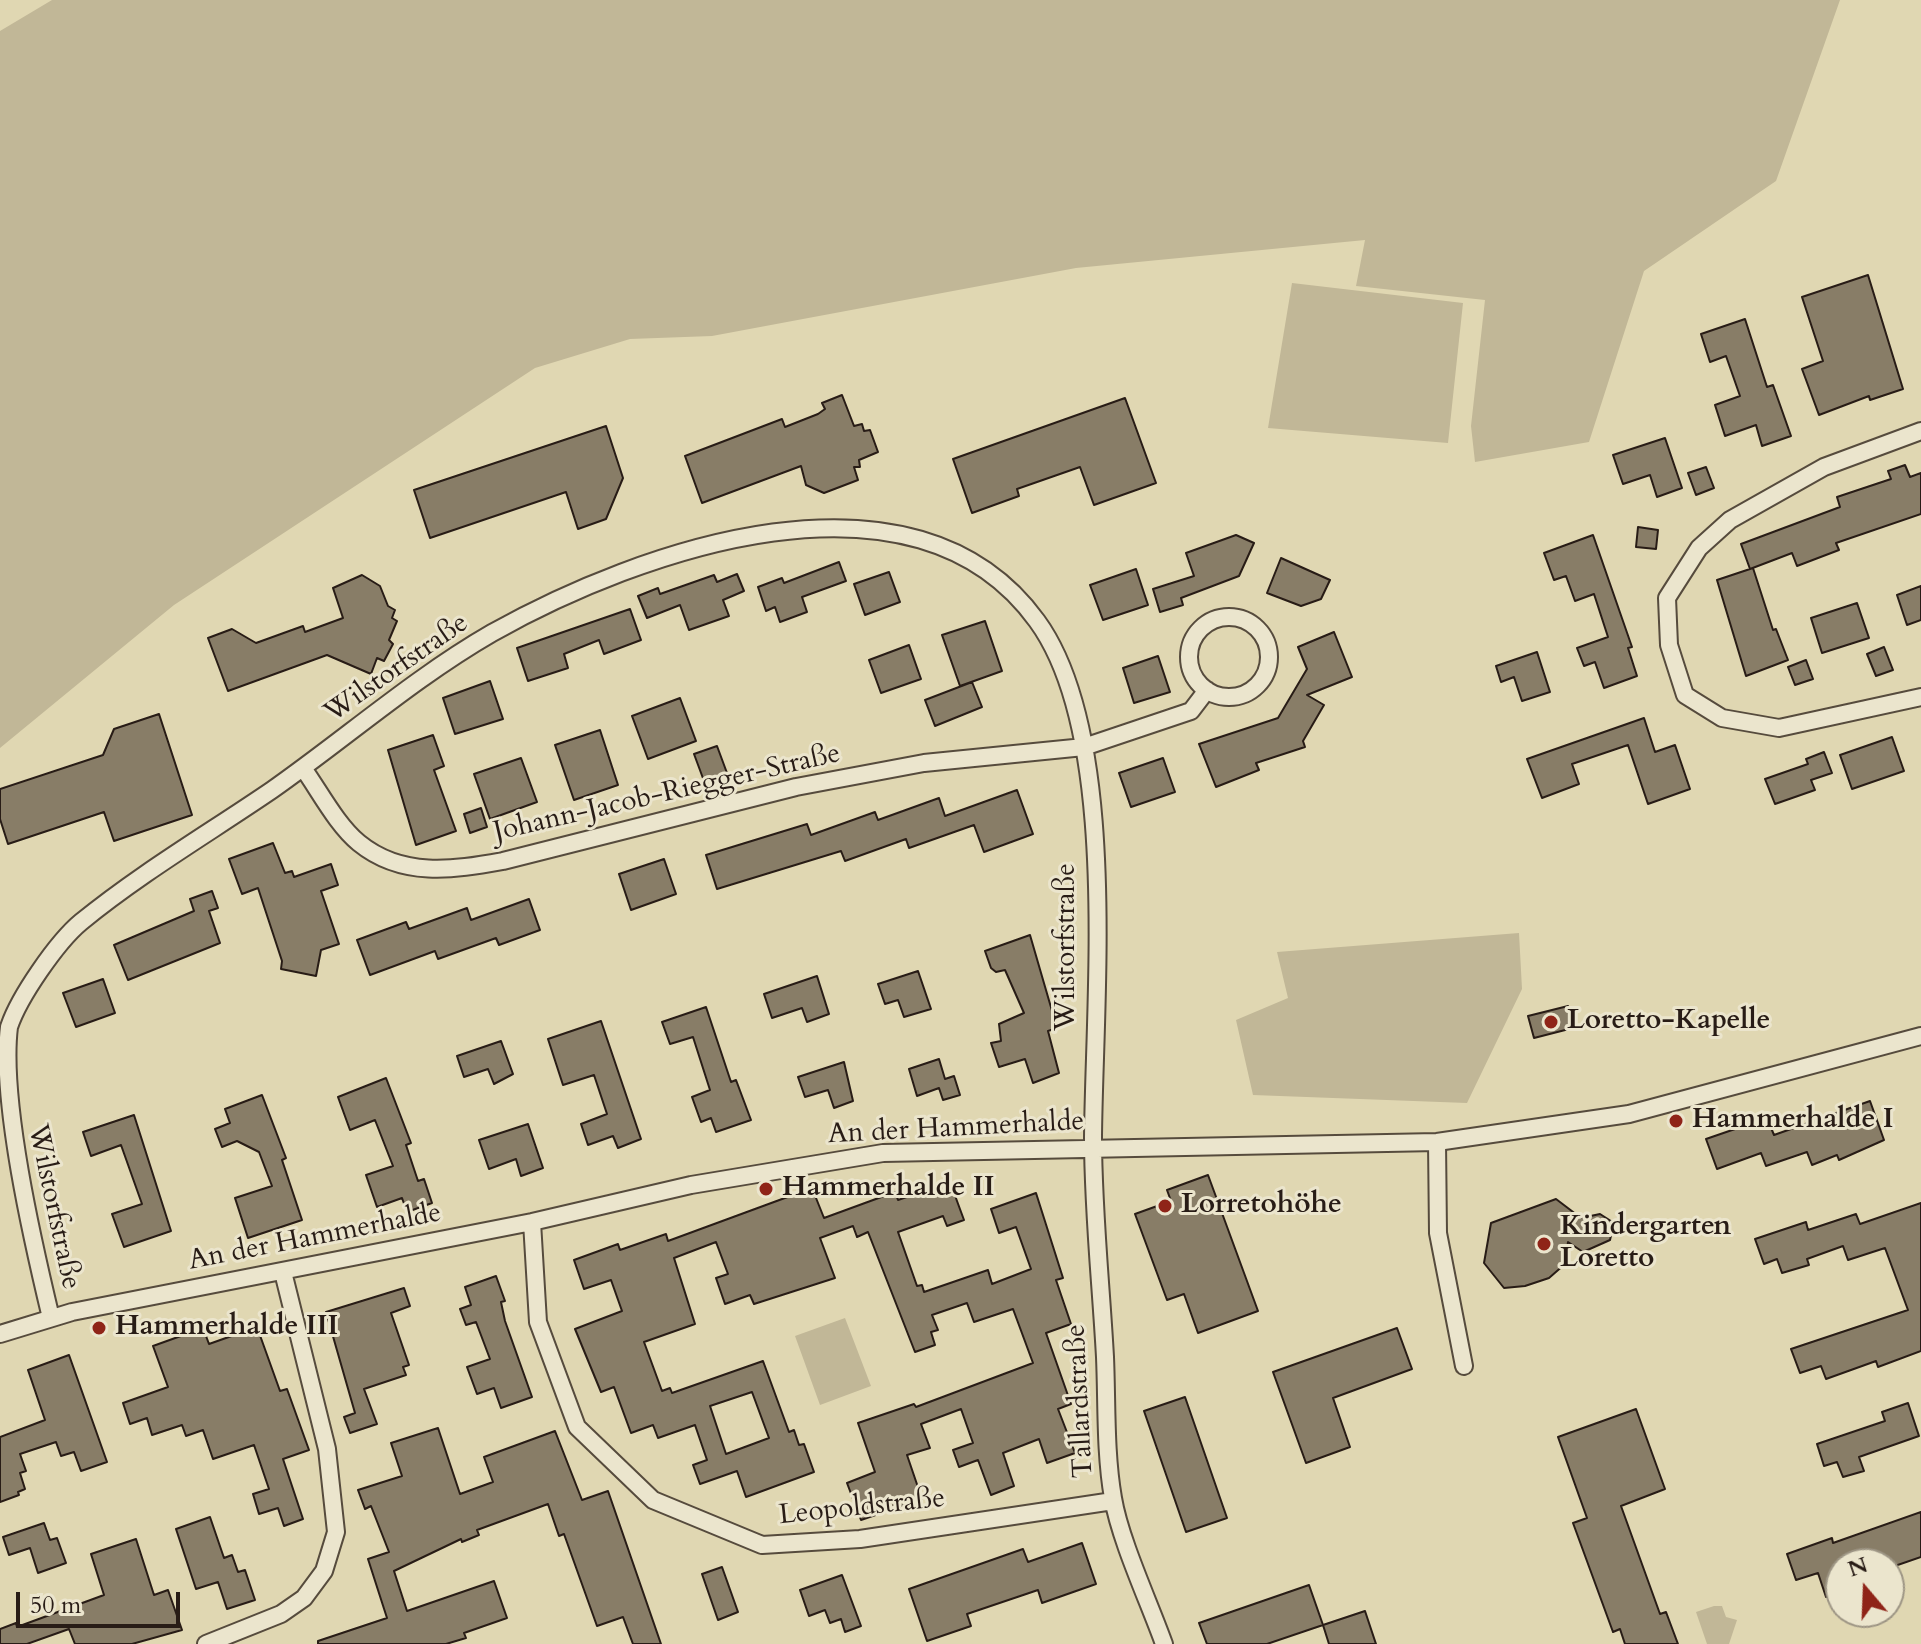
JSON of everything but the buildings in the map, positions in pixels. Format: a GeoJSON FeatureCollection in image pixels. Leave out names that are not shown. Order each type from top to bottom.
{"type":"FeatureCollection","features":[{"type":"Feature","properties":{"kind":"street"},"geometry":{"type":"LineString","coordinates":[[1921,431],[1824,467],[1730,520],[1699,548],[1667,598],[1669,645],[1685,695],[1722,718],[1779,728],[1921,697]]}},
{"type":"Feature","properties":{"kind":"street","name":"Wilstorfstraße"},"geometry":{"type":"LineString","coordinates":[[51,1318],[14,1168],[5,1094],[7,1032],[22,998],[76,925],[303,768],[429,673],[492,634],[557,600],[694,547],[759,533],[871,529],[933,544],[970,561],[1006,590],[1035,618],[1062,664],[1076,703],[1084,747],[1096,912],[1093,1147]]}},
{"type":"Feature","properties":{"kind":"street"},"geometry":{"type":"LineString","coordinates":[[1219,618],[1244,619],[1256,626],[1264,637],[1269,663],[1257,686],[1233,697],[1220,697],[1207,690],[1198,682],[1189,657],[1197,633],[1219,618]]}},
{"type":"Feature","properties":{"kind":"street"},"geometry":{"type":"LineString","coordinates":[[1084,747],[1191,711],[1207,690]]}},
{"type":"Feature","properties":{"kind":"street","name":"Johann-Jacob-Riegger-Straße"},"geometry":{"type":"LineString","coordinates":[[303,768],[358,842],[388,861],[424,870],[454,870],[503,861],[796,787],[910,765],[1084,747]]}},
{"type":"Feature","properties":{"kind":"street","name":"An der Hammerhalde"},"geometry":{"type":"LineString","coordinates":[[0,1334],[51,1318],[532,1222],[691,1185],[883,1153],[1437,1142],[1629,1114],[1921,1036]]}},
{"type":"Feature","properties":{"kind":"street"},"geometry":{"type":"LineString","coordinates":[[1437,1142],[1438,1233],[1464,1366]]}},
{"type":"Feature","properties":{"kind":"street","name":"Tallardstraße"},"geometry":{"type":"LineString","coordinates":[[1093,1147],[1113,1501],[1164,1644]]}},
{"type":"Feature","properties":{"kind":"street","name":"Leopoldstraße"},"geometry":{"type":"LineString","coordinates":[[532,1222],[538,1322],[577,1427],[653,1500],[762,1545],[860,1539],[1113,1501]]}},
{"type":"Feature","properties":{"kind":"street"},"geometry":{"type":"LineString","coordinates":[[206,1644],[281,1614],[304,1598],[324,1571],[336,1532],[327,1449],[283,1272]]}},
{"type":"Feature","properties":{"kind":"shaded area"},"geometry":{"type":"Polygon","coordinates":[[[52,0],[1840,0],[1776,181],[1644,271],[1589,442],[1475,462],[1471,426],[1485,300],[1356,286],[1365,240],[1076,268],[712,336],[630,339],[535,368],[174,605],[0,748],[0,31],[52,0]]]}},
{"type":"Feature","properties":{"kind":"shaded area"},"geometry":{"type":"Polygon","coordinates":[[[1292,283],[1463,303],[1448,443],[1268,428],[1292,283]]]}},
{"type":"Feature","properties":{"kind":"shaded area"},"geometry":{"type":"Polygon","coordinates":[[[1519,933],[1522,989],[1467,1103],[1253,1095],[1236,1020],[1288,998],[1277,952],[1519,933]]]}},
{"type":"Feature","properties":{"kind":"shaded area"},"geometry":{"type":"Polygon","coordinates":[[[845,1318],[871,1386],[820,1405],[795,1336],[845,1318]]]}},
{"type":"Feature","properties":{"kind":"shaded area"},"geometry":{"type":"Polygon","coordinates":[[[1722,1606],[1726,1617],[1737,1620],[1729,1644],[1707,1644],[1696,1612],[1722,1606]]]}},
{"type":"Feature","properties":{"kind":"place","name":"Loretto-Kapelle"},"geometry":{"type":"Point","coordinates":[1551,1022]}},
{"type":"Feature","properties":{"kind":"place","name":"Hammerhalde I"},"geometry":{"type":"Point","coordinates":[1676,1121]}},
{"type":"Feature","properties":{"kind":"place","name":"Hammerhalde II"},"geometry":{"type":"Point","coordinates":[766,1189]}},
{"type":"Feature","properties":{"kind":"place","name":"Lorretohöhe"},"geometry":{"type":"Point","coordinates":[1165,1206]}},
{"type":"Feature","properties":{"kind":"place","name":"Kindergarten Loretto"},"geometry":{"type":"Point","coordinates":[1544,1244]}},
{"type":"Feature","properties":{"kind":"place","name":"Hammerhalde III"},"geometry":{"type":"Point","coordinates":[99,1328]}}]}
